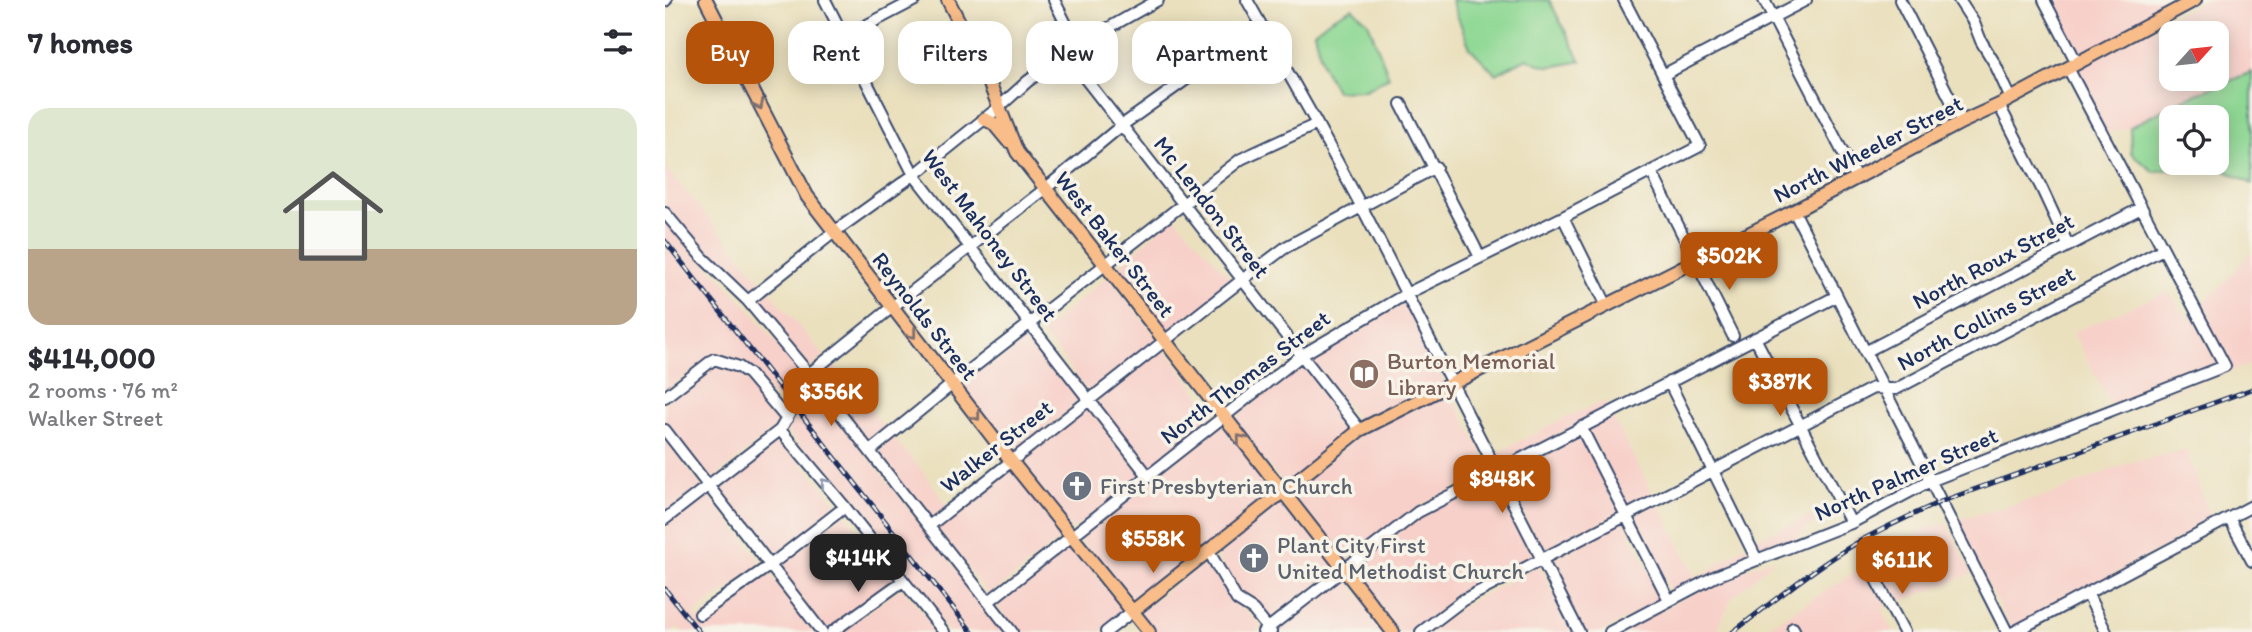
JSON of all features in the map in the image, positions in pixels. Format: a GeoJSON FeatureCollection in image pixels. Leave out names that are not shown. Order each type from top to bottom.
{"type":"FeatureCollection","features":[{"type":"Feature","properties":{"kind":"main road","name":"Reynolds Street"},"geometry":{"type":"LineString","coordinates":[[706,0],[798,182],[891,308],[1149,632]]}},
{"type":"Feature","properties":{"kind":"main road","name":"West Baker Street"},"geometry":{"type":"LineString","coordinates":[[948,0],[987,77],[1017,152],[1393,632]]}},
{"type":"Feature","properties":{"kind":"main road","name":"North Wheeler Street"},"geometry":{"type":"LineString","coordinates":[[1133,611],[1360,430],[1794,211],[2005,102],[2179,4],[2195,0]]}},
{"type":"Feature","properties":{"kind":"main road"},"geometry":{"type":"LineString","coordinates":[[985,119],[993,123],[1017,152]]}},
{"type":"Feature","properties":{"kind":"street","name":"West Mahoney Street"},"geometry":{"type":"LineString","coordinates":[[825,0],[835,21]]}},
{"type":"Feature","properties":{"kind":"street"},"geometry":{"type":"LineString","coordinates":[[874,21],[915,0]]}},
{"type":"Feature","properties":{"kind":"street","name":"Mc Lendon Street"},"geometry":{"type":"LineString","coordinates":[[1054,0],[1064,21]]}},
{"type":"Feature","properties":{"kind":"street"},"geometry":{"type":"LineString","coordinates":[[1118,22],[1156,0]]}},
{"type":"Feature","properties":{"kind":"street"},"geometry":{"type":"LineString","coordinates":[[1247,0],[1258,21]]}},
{"type":"Feature","properties":{"kind":"street"},"geometry":{"type":"LineString","coordinates":[[1623,0],[1663,75],[1806,0]]}},
{"type":"Feature","properties":{"kind":"street"},"geometry":{"type":"LineString","coordinates":[[1764,0],[1856,178]]}},
{"type":"Feature","properties":{"kind":"street"},"geometry":{"type":"LineString","coordinates":[[1900,0],[1962,122]]}},
{"type":"Feature","properties":{"kind":"street"},"geometry":{"type":"LineString","coordinates":[[1959,0],[1995,64],[2005,102],[2032,172],[2068,245]]}},
{"type":"Feature","properties":{"kind":"street"},"geometry":{"type":"LineString","coordinates":[[2045,0],[2073,65],[2163,249]]}},
{"type":"Feature","properties":{"kind":"street","name":"North Thomas Street"},"geometry":{"type":"LineString","coordinates":[[988,602],[1302,355],[1406,293],[1563,217],[1700,146],[1663,75]]}},
{"type":"Feature","properties":{"kind":"street"},"geometry":{"type":"LineString","coordinates":[[1292,81],[1362,208],[1579,632]]}},
{"type":"Feature","properties":{"kind":"street"},"geometry":{"type":"LineString","coordinates":[[748,301],[834,232],[914,175],[985,119],[1026,82]]}},
{"type":"Feature","properties":{"kind":"street","name":"West Mahoney Street"},"geometry":{"type":"LineString","coordinates":[[867,84],[914,175],[1149,477]]}},
{"type":"Feature","properties":{"kind":"street","name":"Mc Lendon Street"},"geometry":{"type":"LineString","coordinates":[[1089,84],[1360,430]]}},
{"type":"Feature","properties":{"kind":"street"},"geometry":{"type":"LineString","coordinates":[[665,519],[780,430],[809,374],[1121,126],[1180,84]]}},
{"type":"Feature","properties":{"kind":"street"},"geometry":{"type":"LineString","coordinates":[[1402,104],[1480,257]]}},
{"type":"Feature","properties":{"kind":"street"},"geometry":{"type":"LineString","coordinates":[[870,451],[951,384],[1241,159],[1317,124]]}},
{"type":"Feature","properties":{"kind":"street","name":"Walker Street"},"geometry":{"type":"LineString","coordinates":[[929,526],[1286,247],[1436,167]]}},
{"type":"Feature","properties":{"kind":"street"},"geometry":{"type":"LineString","coordinates":[[1651,171],[1734,336]]}},
{"type":"Feature","properties":{"kind":"street","name":"North Roux Street"},"geometry":{"type":"LineString","coordinates":[[1865,352],[2141,208]]}},
{"type":"Feature","properties":{"kind":"street"},"geometry":{"type":"LineString","coordinates":[[1794,211],[2007,632]]}},
{"type":"Feature","properties":{"kind":"street"},"geometry":{"type":"LineString","coordinates":[[665,213],[702,257],[748,301],[809,374],[1012,632]]}},
{"type":"Feature","properties":{"kind":"street"},"geometry":{"type":"LineString","coordinates":[[1563,217],[1607,306]]}},
{"type":"Feature","properties":{"kind":"street","name":"North Palmer Street"},"geometry":{"type":"LineString","coordinates":[[1610,632],[1716,576],[1851,523],[1930,481],[2225,366],[2163,249]]}},
{"type":"Feature","properties":{"kind":"street","name":"North Collins Street"},"geometry":{"type":"LineString","coordinates":[[1421,632],[1463,600],[1799,425],[1873,388],[1896,389],[2163,249]]}},
{"type":"Feature","properties":{"kind":"street"},"geometry":{"type":"LineString","coordinates":[[1209,552],[1237,600],[1253,610],[1267,631],[1343,568],[1418,512],[1837,296]]}},
{"type":"Feature","properties":{"kind":"street"},"geometry":{"type":"LineString","coordinates":[[1755,338],[1851,523]]}},
{"type":"Feature","properties":{"kind":"street"},"geometry":{"type":"LineString","coordinates":[[665,397],[714,359],[739,367],[748,374],[787,419]]}},
{"type":"Feature","properties":{"kind":"street"},"geometry":{"type":"LineString","coordinates":[[1669,382],[1757,560]]}},
{"type":"Feature","properties":{"kind":"street"},"geometry":{"type":"LineString","coordinates":[[1581,427],[1669,600]]}},
{"type":"Feature","properties":{"kind":"street"},"geometry":{"type":"LineString","coordinates":[[665,430],[822,632]]}},
{"type":"Feature","properties":{"kind":"street"},"geometry":{"type":"LineString","coordinates":[[780,430],[944,632]]}},
{"type":"Feature","properties":{"kind":"street"},"geometry":{"type":"LineString","coordinates":[[2014,632],[2252,506]]}},
{"type":"Feature","properties":{"kind":"street"},"geometry":{"type":"LineString","coordinates":[[700,614],[769,566],[845,507]]}},
{"type":"Feature","properties":{"kind":"street"},"geometry":{"type":"LineString","coordinates":[[2229,518],[2252,561]]}},
{"type":"Feature","properties":{"kind":"street"},"geometry":{"type":"LineString","coordinates":[[1873,574],[1904,632]]}},
{"type":"Feature","properties":{"kind":"street"},"geometry":{"type":"LineString","coordinates":[[832,632],[903,581]]}},
{"type":"Feature","properties":{"kind":"street"},"geometry":{"type":"LineString","coordinates":[[2087,593],[2106,632]]}},
{"type":"Feature","properties":{"kind":"street","name":"North Wheeler Street"},"geometry":{"type":"LineString","coordinates":[[1106,632],[1133,611]]}},
{"type":"Feature","properties":{"kind":"shaded area"},"geometry":{"type":"Polygon","coordinates":[[[2050,0],[2171,0],[2175,7],[2080,57],[2050,0]]]}},
{"type":"Feature","properties":{"kind":"shaded area"},"geometry":{"type":"Polygon","coordinates":[[[2204,0],[2252,0],[2252,72],[2229,81],[2229,21],[2165,21],[2204,0]]]}},
{"type":"Feature","properties":{"kind":"shaded area"},"geometry":{"type":"Polygon","coordinates":[[[2159,24],[2159,91],[2204,91],[2172,105],[2159,105],[2159,112],[2130,127],[2107,133],[2074,70],[2159,24]]]}},
{"type":"Feature","properties":{"kind":"shaded area"},"geometry":{"type":"Polygon","coordinates":[[[665,167],[764,284],[749,296],[705,254],[665,206],[665,167]]]}},
{"type":"Feature","properties":{"kind":"shaded area"},"geometry":{"type":"Polygon","coordinates":[[[1174,216],[1233,281],[1166,335],[1115,270],[1174,216]]]}},
{"type":"Feature","properties":{"kind":"shaded area"},"geometry":{"type":"Polygon","coordinates":[[[665,220],[745,304],[803,375],[786,411],[752,371],[715,354],[665,392],[665,220]]]}},
{"type":"Feature","properties":{"kind":"shaded area"},"geometry":{"type":"Polygon","coordinates":[[[2252,251],[2252,364],[2146,401],[2230,368],[2198,306],[2224,284],[2252,251]]]}},
{"type":"Feature","properties":{"kind":"shaded area"},"geometry":{"type":"Polygon","coordinates":[[[1108,276],[1159,340],[1090,394],[1042,332],[1108,276]]]}},
{"type":"Feature","properties":{"kind":"shaded area"},"geometry":{"type":"Polygon","coordinates":[[[769,290],[824,356],[810,368],[754,302],[769,290]]]}},
{"type":"Feature","properties":{"kind":"shaded area"},"geometry":{"type":"Polygon","coordinates":[[[2168,291],[2185,317],[2191,312],[2219,364],[2111,405],[2073,332],[2168,291]]]}},
{"type":"Feature","properties":{"kind":"shaded area"},"geometry":{"type":"Polygon","coordinates":[[[1404,303],[1445,383],[1362,425],[1309,357],[1404,303]]]}},
{"type":"Feature","properties":{"kind":"shaded area"},"geometry":{"type":"Polygon","coordinates":[[[1028,329],[1083,400],[1012,455],[957,385],[1028,329]]]}},
{"type":"Feature","properties":{"kind":"shaded area"},"geometry":{"type":"Polygon","coordinates":[[[1163,347],[1217,418],[1150,471],[1095,401],[1163,347]]]}},
{"type":"Feature","properties":{"kind":"shaded area"},"geometry":{"type":"Polygon","coordinates":[[[830,362],[888,431],[871,445],[815,374],[830,362]]]}},
{"type":"Feature","properties":{"kind":"shaded area"},"geometry":{"type":"Polygon","coordinates":[[[1302,363],[1354,430],[1285,486],[1232,421],[1302,363]]]}},
{"type":"Feature","properties":{"kind":"shaded area"},"geometry":{"type":"Polygon","coordinates":[[[715,364],[736,370],[745,377],[781,419],[777,427],[710,481],[665,423],[665,403],[715,364]]]}},
{"type":"Feature","properties":{"kind":"shaded area"},"geometry":{"type":"Polygon","coordinates":[[[809,382],[1006,632],[949,632],[851,507],[785,429],[793,419],[809,382]]]}},
{"type":"Feature","properties":{"kind":"shaded area"},"geometry":{"type":"Polygon","coordinates":[[[1449,390],[1491,469],[1416,509],[1344,562],[1290,493],[1362,433],[1449,390]]]}},
{"type":"Feature","properties":{"kind":"shaded area"},"geometry":{"type":"Polygon","coordinates":[[[1605,401],[1608,409],[1499,465],[1494,455],[1562,419],[1605,401]]]}},
{"type":"Feature","properties":{"kind":"shaded area"},"geometry":{"type":"Polygon","coordinates":[[[1088,406],[1143,476],[1072,530],[1017,461],[1088,406]]]}},
{"type":"Feature","properties":{"kind":"shaded area"},"geometry":{"type":"Polygon","coordinates":[[[1612,416],[1654,496],[1629,509],[1587,429],[1612,416]]]}},
{"type":"Feature","properties":{"kind":"shaded area"},"geometry":{"type":"Polygon","coordinates":[[[1222,424],[1278,492],[1134,606],[1077,536],[1222,424]]]}},
{"type":"Feature","properties":{"kind":"shaded area"},"geometry":{"type":"Polygon","coordinates":[[[1579,433],[1620,513],[1543,553],[1502,472],[1579,433]]]}},
{"type":"Feature","properties":{"kind":"shaded area"},"geometry":{"type":"Polygon","coordinates":[[[779,436],[839,507],[770,560],[715,487],[779,436]]]}},
{"type":"Feature","properties":{"kind":"shaded area"},"geometry":{"type":"Polygon","coordinates":[[[893,437],[947,506],[929,519],[876,451],[893,437]]]}},
{"type":"Feature","properties":{"kind":"shaded area"},"geometry":{"type":"Polygon","coordinates":[[[665,438],[703,487],[665,514],[665,438]]]}},
{"type":"Feature","properties":{"kind":"shaded area"},"geometry":{"type":"Polygon","coordinates":[[[2186,450],[2212,522],[2011,629],[1955,520],[2050,495],[2128,463],[2186,450]]]}},
{"type":"Feature","properties":{"kind":"shaded area"},"geometry":{"type":"Polygon","coordinates":[[[1010,467],[1064,536],[989,596],[935,526],[1010,467]]]}},
{"type":"Feature","properties":{"kind":"shaded area"},"geometry":{"type":"Polygon","coordinates":[[[1494,476],[1535,558],[1461,597],[1414,632],[1399,632],[1349,569],[1421,515],[1494,476]]]}},
{"type":"Feature","properties":{"kind":"shaded area"},"geometry":{"type":"Polygon","coordinates":[[[708,493],[763,565],[694,613],[698,620],[768,571],[816,632],[683,632],[678,627],[672,632],[665,632],[665,524],[708,493]]]}},
{"type":"Feature","properties":{"kind":"shaded area"},"geometry":{"type":"Polygon","coordinates":[[[1283,499],[1337,568],[1269,622],[1241,596],[1215,553],[1283,499]]]}},
{"type":"Feature","properties":{"kind":"shaded area"},"geometry":{"type":"Polygon","coordinates":[[[1658,503],[1697,578],[1746,545],[1751,558],[1672,594],[1632,516],[1658,503]]]}},
{"type":"Feature","properties":{"kind":"shaded area"},"geometry":{"type":"Polygon","coordinates":[[[1830,508],[1791,543],[1760,554],[1753,540],[1830,508]]]}},
{"type":"Feature","properties":{"kind":"shaded area"},"geometry":{"type":"Polygon","coordinates":[[[844,513],[897,580],[826,631],[775,566],[844,513]]]}},
{"type":"Feature","properties":{"kind":"shaded area"},"geometry":{"type":"Polygon","coordinates":[[[1624,520],[1663,598],[1602,632],[1584,632],[1547,561],[1624,520]]]}},
{"type":"Feature","properties":{"kind":"shaded area"},"geometry":{"type":"Polygon","coordinates":[[[1946,523],[1972,574],[1894,604],[1876,568],[1868,572],[1886,607],[1882,609],[1894,632],[1800,632],[1795,622],[1787,626],[1790,632],[1760,632],[1926,528],[1946,523]]]}},
{"type":"Feature","properties":{"kind":"shaded area"},"geometry":{"type":"Polygon","coordinates":[[[1070,542],[1127,611],[1100,632],[1018,632],[994,602],[1070,542]]]}},
{"type":"Feature","properties":{"kind":"shaded area"},"geometry":{"type":"Polygon","coordinates":[[[1208,558],[1224,590],[1262,627],[1256,632],[1155,632],[1139,612],[1208,558]]]}},
{"type":"Feature","properties":{"kind":"shaded area"},"geometry":{"type":"Polygon","coordinates":[[[1776,558],[1732,598],[1718,627],[1721,632],[1619,632],[1718,579],[1776,558]]]}},
{"type":"Feature","properties":{"kind":"shaded area"},"geometry":{"type":"Polygon","coordinates":[[[1539,565],[1574,632],[1428,632],[1466,604],[1539,565]]]}},
{"type":"Feature","properties":{"kind":"shaded area"},"geometry":{"type":"Polygon","coordinates":[[[1342,574],[1387,632],[1277,632],[1274,628],[1342,574]]]}},
{"type":"Feature","properties":{"kind":"shaded area"},"geometry":{"type":"Polygon","coordinates":[[[902,587],[938,632],[839,632],[902,587]]]}},
{"type":"Feature","properties":{"kind":"green space"},"geometry":{"type":"Polygon","coordinates":[[[1451,0],[1549,0],[1581,61],[1548,66],[1527,58],[1496,74],[1470,48],[1451,0]]]}},
{"type":"Feature","properties":{"kind":"green space"},"geometry":{"type":"Polygon","coordinates":[[[1352,8],[1368,22],[1389,77],[1365,90],[1336,91],[1323,67],[1314,32],[1329,20],[1352,8]]]}},
{"type":"Feature","properties":{"kind":"green space"},"geometry":{"type":"Polygon","coordinates":[[[2252,72],[2252,184],[2229,172],[2229,105],[2172,105],[2204,91],[2229,91],[2229,81],[2252,72]]]}},
{"type":"Feature","properties":{"kind":"green space"},"geometry":{"type":"Polygon","coordinates":[[[2159,112],[2159,171],[2154,172],[2131,153],[2130,127],[2159,112]]]}},
{"type":"Feature","properties":{"kind":"railway"},"geometry":{"type":"LineString","coordinates":[[665,241],[972,632]]}},
{"type":"Feature","properties":{"kind":"railway"},"geometry":{"type":"LineString","coordinates":[[1733,632],[1828,561],[1910,516],[1940,502],[2252,389]]}},
{"type":"Feature","properties":{"kind":"railway"},"geometry":{"type":"LineString","coordinates":[[665,589],[699,632]]}},
{"type":"Feature","properties":{"kind":"place","name":"Burton Memorial Library"},"geometry":{"type":"Point","coordinates":[1364,374]}},
{"type":"Feature","properties":{"kind":"place","name":"First Presbyterian Church"},"geometry":{"type":"Point","coordinates":[1077,486]}},
{"type":"Feature","properties":{"kind":"place","name":"Plant City First United Methodist Church"},"geometry":{"type":"Point","coordinates":[1254,558]}}]}
